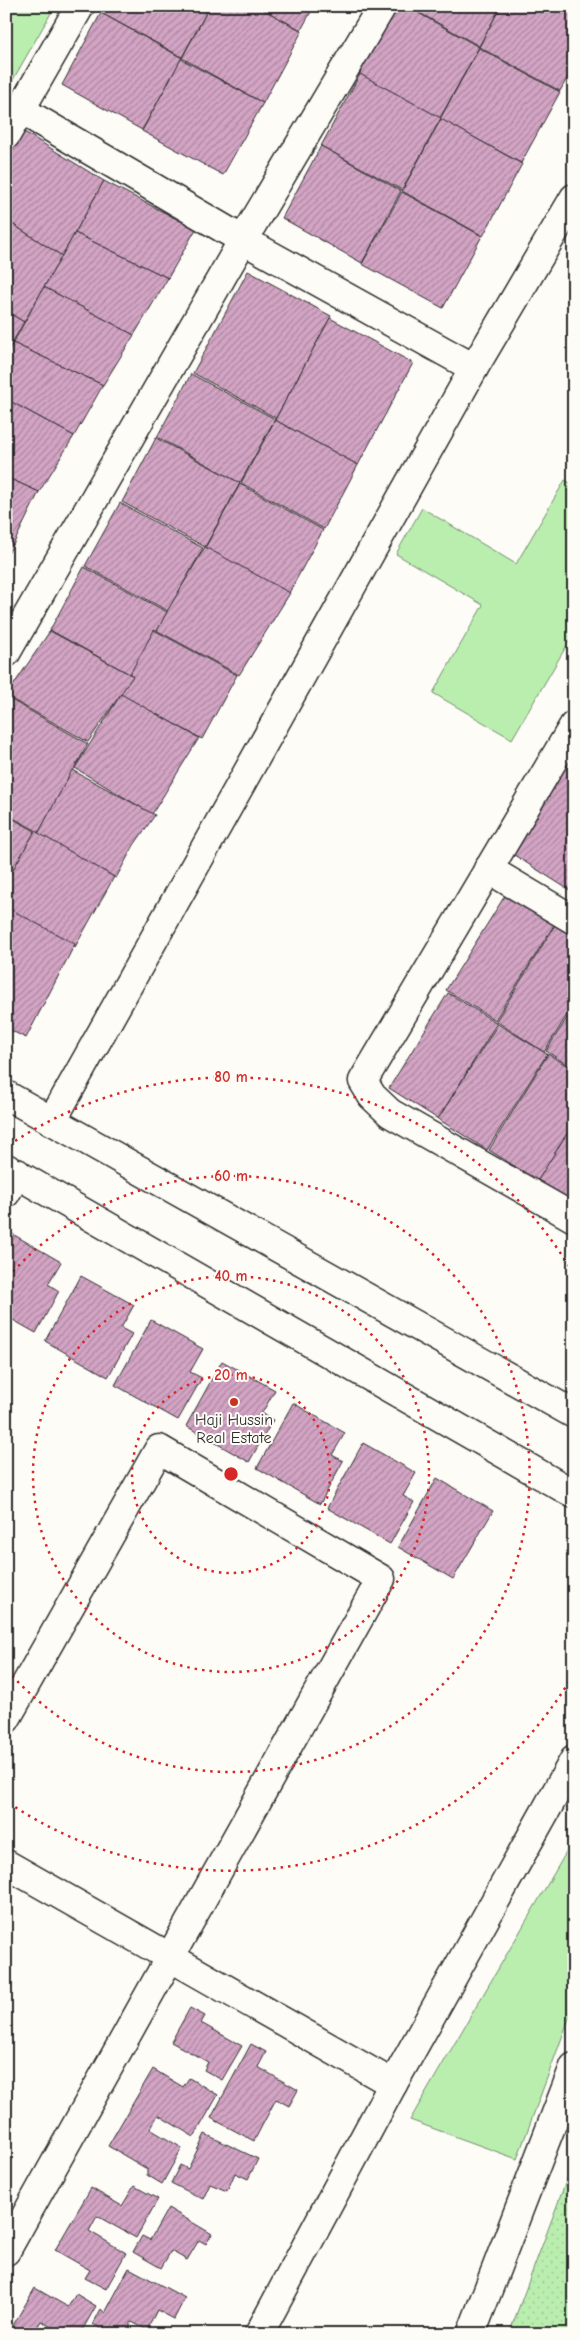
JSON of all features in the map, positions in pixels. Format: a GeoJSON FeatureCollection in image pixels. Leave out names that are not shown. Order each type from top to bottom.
{"type":"FeatureCollection","features":[{"type":"Feature","properties":{"kind":"street"},"geometry":{"type":"LineString","coordinates":[[6,134],[80,6]]}},
{"type":"Feature","properties":{"kind":"street"},"geometry":{"type":"LineString","coordinates":[[6,653],[243,240],[382,6]]}},
{"type":"Feature","properties":{"kind":"street"},"geometry":{"type":"LineString","coordinates":[[21,110],[243,240],[474,368]]}},
{"type":"Feature","properties":{"kind":"street"},"geometry":{"type":"LineString","coordinates":[[52,1121],[474,368],[574,198]]}},
{"type":"Feature","properties":{"kind":"street"},"geometry":{"type":"LineString","coordinates":[[574,725],[363,1081],[372,1096],[390,1113],[574,1218]]}},
{"type":"Feature","properties":{"kind":"street"},"geometry":{"type":"LineString","coordinates":[[488,869],[574,920]]}},
{"type":"Feature","properties":{"kind":"street"},"geometry":{"type":"LineString","coordinates":[[6,1094],[574,1414]]}},
{"type":"Feature","properties":{"kind":"street"},"geometry":{"type":"LineString","coordinates":[[10,1178],[574,1494]]}},
{"type":"Feature","properties":{"kind":"street"},"geometry":{"type":"LineString","coordinates":[[6,1719],[159,1449],[381,1578],[6,2251]]}},
{"type":"Feature","properties":{"kind":"street"},"geometry":{"type":"LineString","coordinates":[[259,2334],[394,2084],[574,1760]]}},
{"type":"Feature","properties":{"kind":"street"},"geometry":{"type":"LineString","coordinates":[[6,1864],[394,2084]]}},
{"type":"Feature","properties":{"kind":"street"},"geometry":{"type":"LineString","coordinates":[[471,2334],[574,2067]]}},
{"type":"Feature","properties":{"kind":"green space"},"geometry":{"type":"Polygon","coordinates":[[[6,6],[55,6],[6,92],[6,6]]]}},
{"type":"Feature","properties":{"kind":"green space"},"geometry":{"type":"Polygon","coordinates":[[[565,480],[574,485],[574,633],[512,739],[433,693],[483,605],[396,554],[422,508],[516,564],[565,480]]]}},
{"type":"Feature","properties":{"kind":"green space"},"geometry":{"type":"Polygon","coordinates":[[[574,1839],[574,2005],[517,2159],[410,2120],[574,1839]]]}},
{"type":"Feature","properties":{"kind":"green space"},"geometry":{"type":"Polygon","coordinates":[[[574,2160],[574,2334],[509,2334],[574,2160]]]}},
{"type":"Feature","properties":{"kind":"building"},"geometry":{"type":"Polygon","coordinates":[[[105,6],[210,6],[182,57],[101,13],[105,6]]]}},
{"type":"Feature","properties":{"kind":"building"},"geometry":{"type":"Polygon","coordinates":[[[210,6],[257,6],[302,31],[263,103],[182,58],[210,6]]]}},
{"type":"Feature","properties":{"kind":"building"},"geometry":{"type":"Polygon","coordinates":[[[257,6],[314,6],[301,30],[257,6]]]}},
{"type":"Feature","properties":{"kind":"building"},"geometry":{"type":"Polygon","coordinates":[[[396,6],[406,6],[479,47],[440,118],[359,74],[396,6]]]}},
{"type":"Feature","properties":{"kind":"building"},"geometry":{"type":"Polygon","coordinates":[[[407,6],[501,6],[479,46],[407,6]]]}},
{"type":"Feature","properties":{"kind":"building"},"geometry":{"type":"Polygon","coordinates":[[[501,6],[574,6],[574,66],[560,91],[479,47],[501,6]]]}},
{"type":"Feature","properties":{"kind":"building"},"geometry":{"type":"Polygon","coordinates":[[[101,13],[182,58],[142,130],[62,85],[101,13]]]}},
{"type":"Feature","properties":{"kind":"building"},"geometry":{"type":"Polygon","coordinates":[[[479,48],[560,92],[521,163],[440,119],[479,48]]]}},
{"type":"Feature","properties":{"kind":"building"},"geometry":{"type":"Polygon","coordinates":[[[181,59],[263,103],[223,175],[142,131],[181,59]]]}},
{"type":"Feature","properties":{"kind":"building"},"geometry":{"type":"Polygon","coordinates":[[[360,74],[441,118],[402,190],[321,146],[360,74]]]}},
{"type":"Feature","properties":{"kind":"building"},"geometry":{"type":"Polygon","coordinates":[[[441,119],[522,164],[483,236],[402,191],[441,119]]]}},
{"type":"Feature","properties":{"kind":"building"},"geometry":{"type":"Polygon","coordinates":[[[21,130],[104,181],[62,256],[6,220],[6,157],[21,130]]]}},
{"type":"Feature","properties":{"kind":"building"},"geometry":{"type":"Polygon","coordinates":[[[321,146],[401,191],[362,263],[282,218],[321,146]]]}},
{"type":"Feature","properties":{"kind":"building"},"geometry":{"type":"Polygon","coordinates":[[[104,181],[196,229],[168,278],[75,233],[104,181]]]}},
{"type":"Feature","properties":{"kind":"building"},"geometry":{"type":"Polygon","coordinates":[[[402,192],[482,236],[443,308],[362,264],[402,192]]]}},
{"type":"Feature","properties":{"kind":"building"},"geometry":{"type":"Polygon","coordinates":[[[6,220],[62,256],[24,322],[6,311],[6,220]]]}},
{"type":"Feature","properties":{"kind":"building"},"geometry":{"type":"Polygon","coordinates":[[[75,233],[168,278],[134,335],[44,287],[75,233]]]}},
{"type":"Feature","properties":{"kind":"building"},"geometry":{"type":"Polygon","coordinates":[[[248,271],[331,316],[276,418],[193,373],[248,271]]]}},
{"type":"Feature","properties":{"kind":"building"},"geometry":{"type":"Polygon","coordinates":[[[44,287],[134,335],[103,385],[13,343],[44,287]]]}},
{"type":"Feature","properties":{"kind":"building"},"geometry":{"type":"Polygon","coordinates":[[[6,311],[24,322],[6,354],[6,311]]]}},
{"type":"Feature","properties":{"kind":"building"},"geometry":{"type":"Polygon","coordinates":[[[330,318],[413,363],[358,465],[275,420],[330,318]]]}},
{"type":"Feature","properties":{"kind":"building"},"geometry":{"type":"Polygon","coordinates":[[[13,343],[103,385],[74,436],[6,399],[6,354],[13,343]]]}},
{"type":"Feature","properties":{"kind":"building"},"geometry":{"type":"Polygon","coordinates":[[[191,374],[275,419],[240,483],[157,437],[191,374]]]}},
{"type":"Feature","properties":{"kind":"building"},"geometry":{"type":"Polygon","coordinates":[[[6,399],[74,436],[39,492],[6,477],[6,399]]]}},
{"type":"Feature","properties":{"kind":"building"},"geometry":{"type":"Polygon","coordinates":[[[275,420],[358,465],[324,529],[241,483],[275,420]]]}},
{"type":"Feature","properties":{"kind":"building"},"geometry":{"type":"Polygon","coordinates":[[[156,438],[240,483],[205,547],[122,502],[156,438]]]}},
{"type":"Feature","properties":{"kind":"building"},"geometry":{"type":"Polygon","coordinates":[[[6,477],[39,492],[13,545],[6,542],[6,477]]]}},
{"type":"Feature","properties":{"kind":"building"},"geometry":{"type":"Polygon","coordinates":[[[240,484],[323,530],[289,593],[205,548],[240,484]]]}},
{"type":"Feature","properties":{"kind":"building"},"geometry":{"type":"Polygon","coordinates":[[[120,503],[203,548],[168,611],[85,566],[120,503]]]}},
{"type":"Feature","properties":{"kind":"building"},"geometry":{"type":"Polygon","coordinates":[[[6,542],[13,545],[6,557],[6,542]]]}},
{"type":"Feature","properties":{"kind":"building"},"geometry":{"type":"Polygon","coordinates":[[[205,547],[290,593],[239,675],[156,630],[205,547]]]}},
{"type":"Feature","properties":{"kind":"building"},"geometry":{"type":"Polygon","coordinates":[[[84,567],[167,612],[133,676],[50,630],[84,567]]]}},
{"type":"Feature","properties":{"kind":"building"},"geometry":{"type":"Polygon","coordinates":[[[154,630],[237,675],[202,739],[119,694],[154,630]]]}},
{"type":"Feature","properties":{"kind":"building"},"geometry":{"type":"Polygon","coordinates":[[[50,631],[133,676],[88,742],[6,696],[50,631]]]}},
{"type":"Feature","properties":{"kind":"building"},"geometry":{"type":"Polygon","coordinates":[[[121,694],[199,738],[152,814],[75,768],[121,694]]]}},
{"type":"Feature","properties":{"kind":"building"},"geometry":{"type":"Polygon","coordinates":[[[6,697],[88,744],[39,832],[6,814],[6,697]]]}},
{"type":"Feature","properties":{"kind":"building"},"geometry":{"type":"Polygon","coordinates":[[[568,762],[574,765],[574,893],[511,853],[568,762]]]}},
{"type":"Feature","properties":{"kind":"building"},"geometry":{"type":"Polygon","coordinates":[[[72,770],[155,815],[134,845],[116,878],[38,834],[72,770]]]}},
{"type":"Feature","properties":{"kind":"building"},"geometry":{"type":"Polygon","coordinates":[[[6,815],[35,831],[6,882],[6,815]]]}},
{"type":"Feature","properties":{"kind":"building"},"geometry":{"type":"Polygon","coordinates":[[[35,831],[114,877],[75,947],[6,908],[6,882],[35,831]]]}},
{"type":"Feature","properties":{"kind":"building"},"geometry":{"type":"Polygon","coordinates":[[[506,894],[554,925],[495,1020],[446,990],[506,894]]]}},
{"type":"Feature","properties":{"kind":"building"},"geometry":{"type":"Polygon","coordinates":[[[6,907],[75,944],[26,1038],[6,1028],[6,907]]]}},
{"type":"Feature","properties":{"kind":"building"},"geometry":{"type":"Polygon","coordinates":[[[555,925],[574,937],[574,1004],[544,1052],[496,1021],[555,925]]]}},
{"type":"Feature","properties":{"kind":"building"},"geometry":{"type":"Polygon","coordinates":[[[448,993],[497,1023],[438,1119],[389,1088],[448,993]]]}},
{"type":"Feature","properties":{"kind":"building"},"geometry":{"type":"Polygon","coordinates":[[[574,1007],[574,1069],[546,1051],[574,1007]]]}},
{"type":"Feature","properties":{"kind":"building"},"geometry":{"type":"Polygon","coordinates":[[[498,1024],[547,1054],[487,1150],[438,1119],[498,1024]]]}},
{"type":"Feature","properties":{"kind":"building"},"geometry":{"type":"Polygon","coordinates":[[[548,1054],[574,1070],[574,1123],[538,1181],[489,1150],[548,1054]]]}},
{"type":"Feature","properties":{"kind":"building"},"geometry":{"type":"Polygon","coordinates":[[[574,1122],[574,1203],[538,1180],[574,1122]]]}},
{"type":"Feature","properties":{"kind":"building"},"geometry":{"type":"Polygon","coordinates":[[[9,1232],[61,1262],[48,1284],[59,1291],[36,1333],[6,1316],[6,1237],[9,1232]]]}},
{"type":"Feature","properties":{"kind":"building"},"geometry":{"type":"Polygon","coordinates":[[[81,1276],[134,1305],[121,1328],[132,1334],[108,1377],[45,1341],[81,1276]]]}},
{"type":"Feature","properties":{"kind":"building"},"geometry":{"type":"Polygon","coordinates":[[[151,1320],[203,1349],[190,1372],[202,1378],[178,1420],[115,1385],[151,1320]]]}},
{"type":"Feature","properties":{"kind":"building","name":"Haji Hussin Real Estate"},"geometry":{"type":"Polygon","coordinates":[[[222,1361],[275,1390],[262,1413],[273,1420],[249,1462],[186,1426],[222,1361]]]}},
{"type":"Feature","properties":{"kind":"building"},"geometry":{"type":"Polygon","coordinates":[[[293,1403],[345,1433],[332,1455],[343,1461],[320,1504],[257,1468],[293,1403]]]}},
{"type":"Feature","properties":{"kind":"building"},"geometry":{"type":"Polygon","coordinates":[[[363,1443],[416,1473],[403,1496],[414,1502],[390,1544],[327,1508],[363,1443]]]}},
{"type":"Feature","properties":{"kind":"building"},"geometry":{"type":"Polygon","coordinates":[[[437,1478],[493,1511],[453,1579],[398,1547],[437,1478]]]}},
{"type":"Feature","properties":{"kind":"building"},"geometry":{"type":"Polygon","coordinates":[[[190,2008],[205,2016],[201,2023],[242,2046],[222,2080],[204,2070],[208,2062],[171,2042],[190,2008]]]}},
{"type":"Feature","properties":{"kind":"building"},"geometry":{"type":"Polygon","coordinates":[[[251,2044],[266,2052],[258,2067],[298,2090],[289,2106],[276,2099],[254,2141],[211,2118],[251,2044]]]}},
{"type":"Feature","properties":{"kind":"building"},"geometry":{"type":"Polygon","coordinates":[[[153,2069],[183,2087],[189,2078],[218,2095],[194,2137],[158,2115],[150,2129],[182,2148],[162,2184],[147,2175],[147,2169],[108,2146],[153,2069]]]}},
{"type":"Feature","properties":{"kind":"building"},"geometry":{"type":"Polygon","coordinates":[[[205,2134],[258,2159],[248,2179],[235,2173],[227,2191],[210,2184],[203,2199],[171,2183],[180,2165],[188,2169],[205,2134]]]}},
{"type":"Feature","properties":{"kind":"building"},"geometry":{"type":"Polygon","coordinates":[[[134,2186],[158,2199],[136,2238],[97,2216],[89,2231],[126,2253],[106,2289],[85,2278],[90,2270],[55,2250],[91,2188],[122,2206],[134,2186]]]}},
{"type":"Feature","properties":{"kind":"building"},"geometry":{"type":"Polygon","coordinates":[[[168,2208],[212,2234],[206,2244],[199,2240],[187,2260],[171,2251],[161,2268],[133,2252],[142,2236],[150,2240],[168,2208]]]}},
{"type":"Feature","properties":{"kind":"building"},"geometry":{"type":"Polygon","coordinates":[[[129,2268],[185,2298],[174,2319],[157,2310],[147,2330],[132,2322],[126,2334],[110,2334],[93,2324],[101,2309],[105,2313],[129,2268]]]}},
{"type":"Feature","properties":{"kind":"building"},"geometry":{"type":"Polygon","coordinates":[[[35,2288],[68,2307],[76,2294],[96,2306],[80,2334],[63,2334],[41,2321],[33,2334],[8,2334],[35,2288]]]}},
{"type":"Feature","properties":{"kind":"place","name":"Haji Hussin Real Estate"},"geometry":{"type":"Point","coordinates":[234,1402]}}]}
